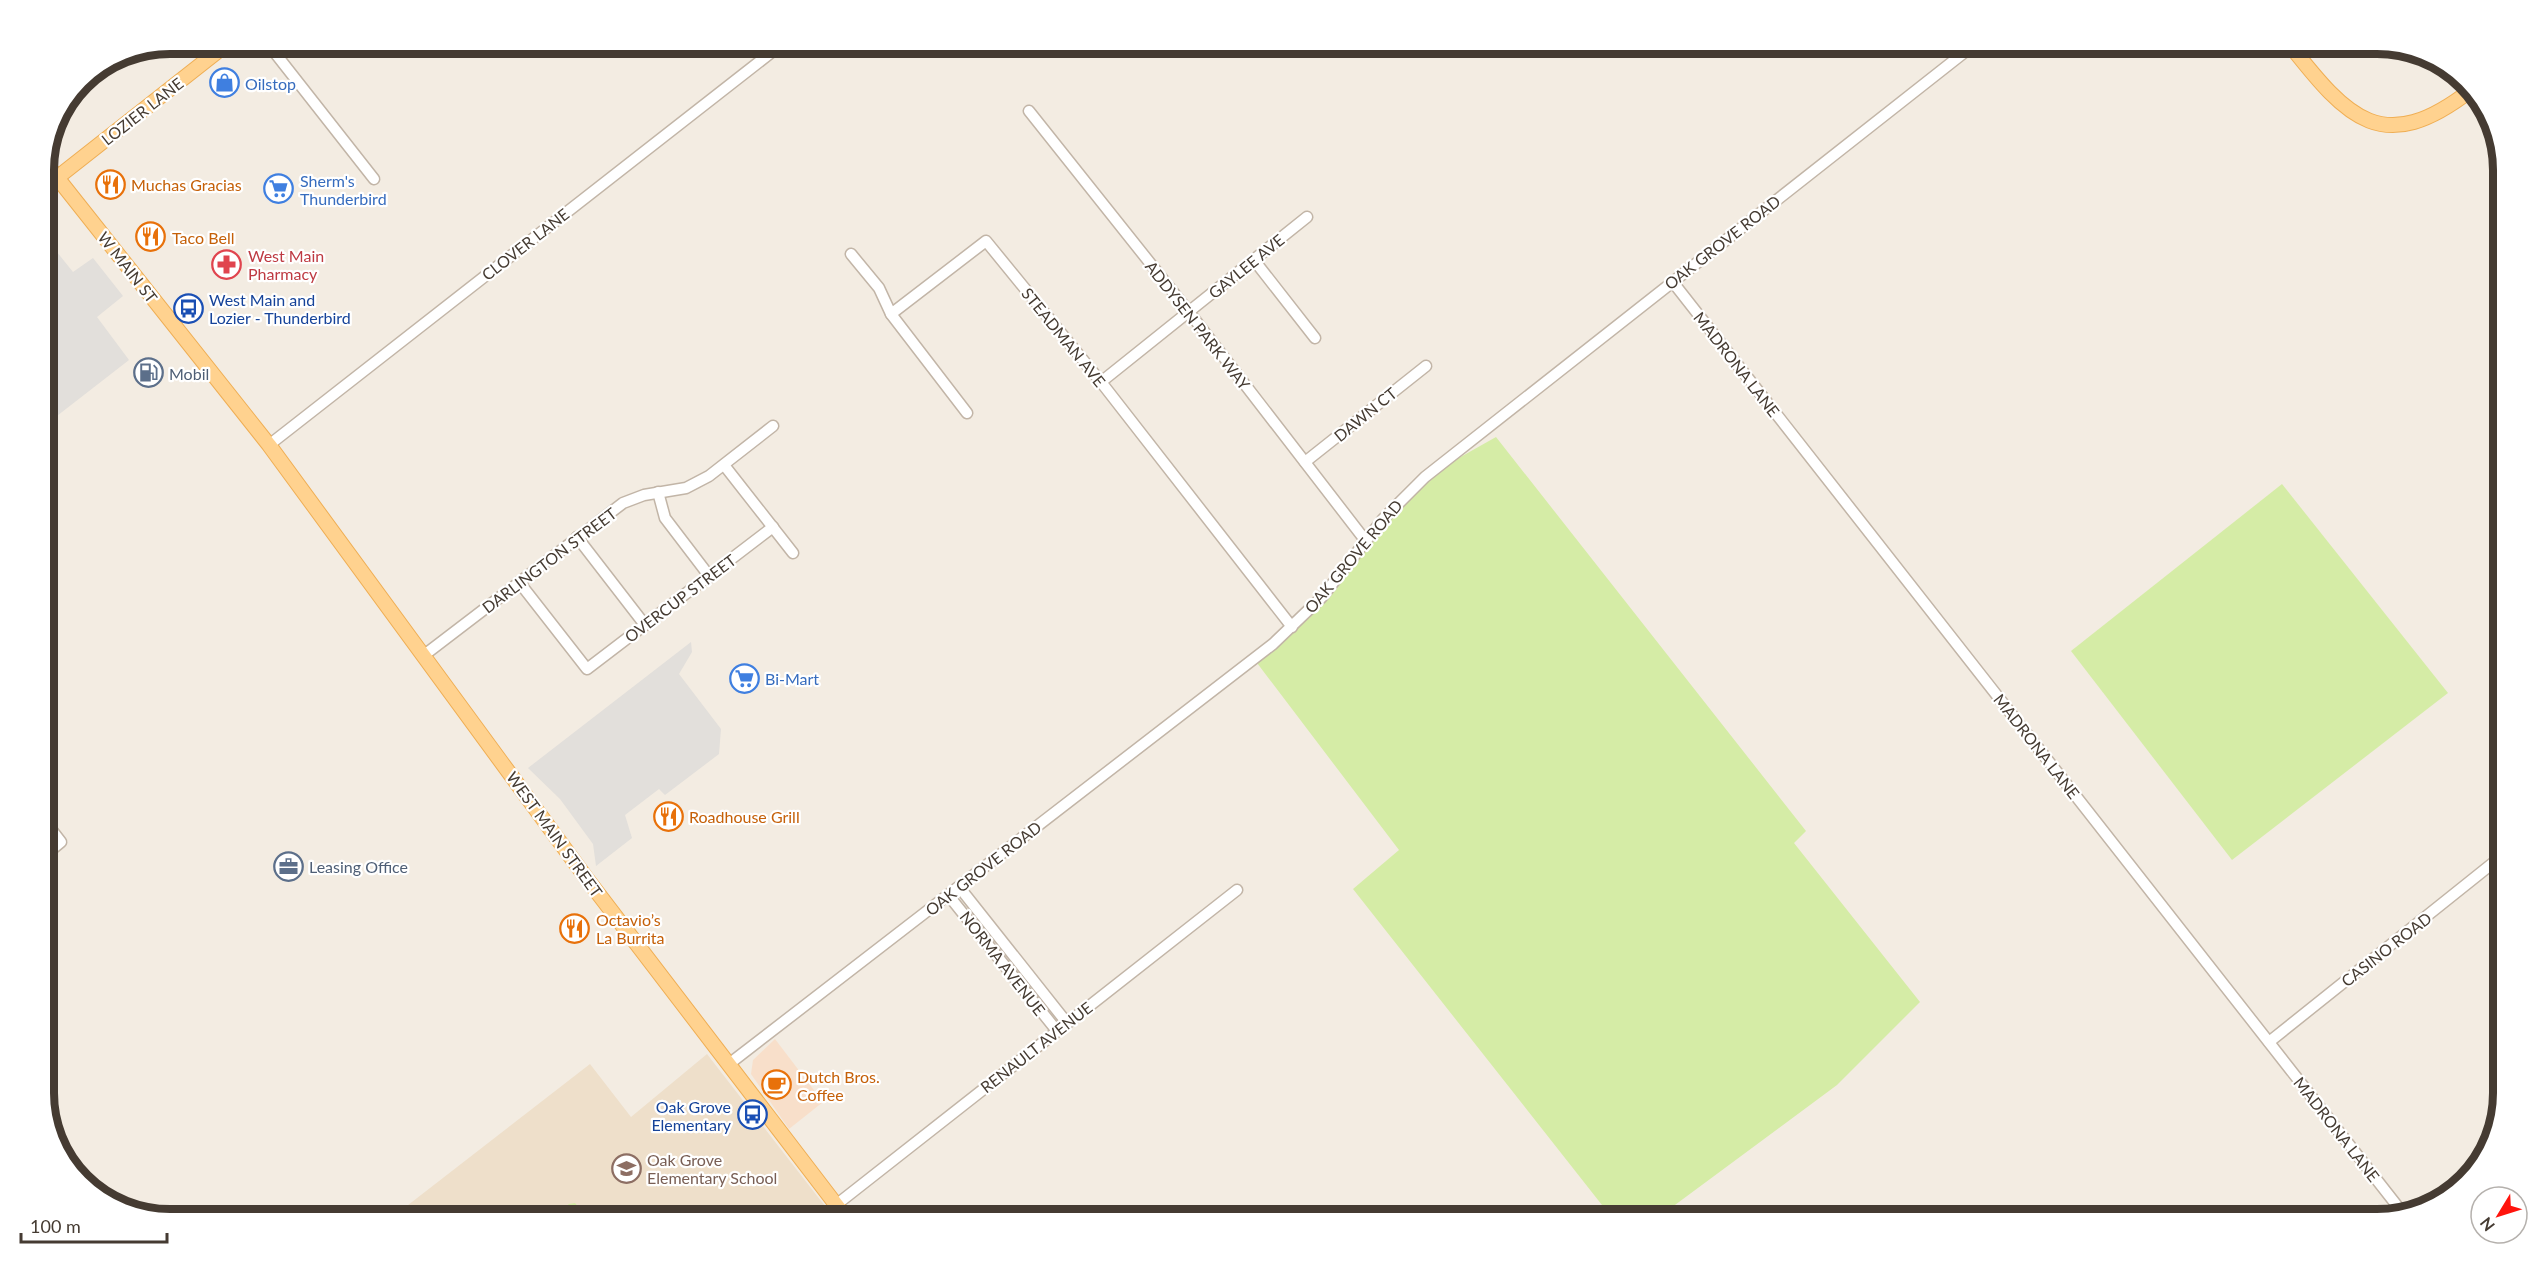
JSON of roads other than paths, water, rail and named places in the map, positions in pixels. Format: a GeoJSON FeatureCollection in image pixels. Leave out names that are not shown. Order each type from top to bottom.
{"type":"FeatureCollection","features":[{"type":"Feature","properties":{"kind":"main road","name":"LOZIER LANE"},"geometry":{"type":"LineString","coordinates":[[54,181],[214,54]]}},
{"type":"Feature","properties":{"kind":"main road"},"geometry":{"type":"LineString","coordinates":[[2298,54],[2336,99],[2365,120],[2391,126],[2419,122],[2465,94]]}},
{"type":"Feature","properties":{"kind":"main road","name":"W MAIN ST"},"geometry":{"type":"LineString","coordinates":[[54,173],[269,445]]}},
{"type":"Feature","properties":{"kind":"main road","name":"WEST MAIN STREET"},"geometry":{"type":"LineString","coordinates":[[269,445],[587,879],[839,1209]]}},
{"type":"Feature","properties":{"kind":"street"},"geometry":{"type":"LineString","coordinates":[[276,54],[374,179]]}},
{"type":"Feature","properties":{"kind":"street","name":"CLOVER LANE"},"geometry":{"type":"LineString","coordinates":[[269,445],[769,54]]}},
{"type":"Feature","properties":{"kind":"street","name":"OAK GROVE ROAD"},"geometry":{"type":"LineString","coordinates":[[729,1064],[960,888],[1273,644],[1322,597],[1365,540],[1403,496],[1425,477],[1962,54]]}},
{"type":"Feature","properties":{"kind":"street","name":"ADDYSEN PARK WAY"},"geometry":{"type":"LineString","coordinates":[[1029,111],[1189,312],[1365,540]]}},
{"type":"Feature","properties":{"kind":"street","name":"GAYLEE AVE"},"geometry":{"type":"LineString","coordinates":[[1101,382],[1307,217]]}},
{"type":"Feature","properties":{"kind":"street","name":"STEADMAN AVE"},"geometry":{"type":"LineString","coordinates":[[891,314],[986,241],[1101,382],[1292,627]]}},
{"type":"Feature","properties":{"kind":"street"},"geometry":{"type":"LineString","coordinates":[[851,254],[879,288],[891,314],[967,413]]}},
{"type":"Feature","properties":{"kind":"street"},"geometry":{"type":"LineString","coordinates":[[1254,260],[1315,338]]}},
{"type":"Feature","properties":{"kind":"street","name":"MADRONA LANE"},"geometry":{"type":"LineString","coordinates":[[1672,281],[2398,1207]]}},
{"type":"Feature","properties":{"kind":"street","name":"DAWN CT"},"geometry":{"type":"LineString","coordinates":[[1305,462],[1426,366]]}},
{"type":"Feature","properties":{"kind":"street","name":"DARLINGTON STREET"},"geometry":{"type":"LineString","coordinates":[[423,656],[623,503],[658,492],[686,488],[709,476],[773,426]]}},
{"type":"Feature","properties":{"kind":"street"},"geometry":{"type":"LineString","coordinates":[[724,465],[793,553]]}},
{"type":"Feature","properties":{"kind":"street"},"geometry":{"type":"LineString","coordinates":[[658,492],[665,518],[710,577]]}},
{"type":"Feature","properties":{"kind":"street","name":"OVERCUP STREET"},"geometry":{"type":"LineString","coordinates":[[519,582],[587,669],[773,527]]}},
{"type":"Feature","properties":{"kind":"street"},"geometry":{"type":"LineString","coordinates":[[577,537],[645,625]]}},
{"type":"Feature","properties":{"kind":"street"},"geometry":{"type":"LineString","coordinates":[[54,833],[61,842],[54,848]]}},
{"type":"Feature","properties":{"kind":"street","name":"CASINO ROAD"},"geometry":{"type":"LineString","coordinates":[[2269,1042],[2493,864]]}},
{"type":"Feature","properties":{"kind":"street","name":"NORMA AVENUE"},"geometry":{"type":"LineString","coordinates":[[960,888],[1067,1023]]}},
{"type":"Feature","properties":{"kind":"street","name":"RENAULT AVENUE"},"geometry":{"type":"LineString","coordinates":[[836,1205],[1237,890]]}},
{"type":"Feature","properties":{"kind":"street","name":"NORMA AVENUE"},"geometry":{"type":"LineString","coordinates":[[949,896],[1056,1031]]}},
{"type":"Feature","properties":{"kind":"place","name":"Oilstop"},"geometry":{"type":"Point","coordinates":[224,83]}},
{"type":"Feature","properties":{"kind":"place","name":"Muchas Gracias"},"geometry":{"type":"Point","coordinates":[110,184]}},
{"type":"Feature","properties":{"kind":"place","name":"Sherm's Thunderbird"},"geometry":{"type":"Point","coordinates":[279,189]}},
{"type":"Feature","properties":{"kind":"place","name":"Taco Bell"},"geometry":{"type":"Point","coordinates":[151,237]}},
{"type":"Feature","properties":{"kind":"place","name":"West Main Pharmacy"},"geometry":{"type":"Point","coordinates":[227,264]}},
{"type":"Feature","properties":{"kind":"place","name":"West Main and Lozier - Thunderbird"},"geometry":{"type":"Point","coordinates":[188,308]}},
{"type":"Feature","properties":{"kind":"place","name":"Mobil"},"geometry":{"type":"Point","coordinates":[148,373]}},
{"type":"Feature","properties":{"kind":"place","name":"Bi-Mart"},"geometry":{"type":"Point","coordinates":[744,678]}},
{"type":"Feature","properties":{"kind":"place","name":"Roadhouse Grill"},"geometry":{"type":"Point","coordinates":[668,816]}},
{"type":"Feature","properties":{"kind":"place","name":"Leasing Office"},"geometry":{"type":"Point","coordinates":[288,866]}},
{"type":"Feature","properties":{"kind":"place","name":"Octavio’s La Burrita"},"geometry":{"type":"Point","coordinates":[575,928]}},
{"type":"Feature","properties":{"kind":"place","name":"Dutch Bros. Coffee"},"geometry":{"type":"Point","coordinates":[776,1085]}},
{"type":"Feature","properties":{"kind":"place","name":"Oak Grove Elementary"},"geometry":{"type":"Point","coordinates":[752,1115]}},
{"type":"Feature","properties":{"kind":"place","name":"Oak Grove Elementary School"},"geometry":{"type":"Point","coordinates":[626,1168]}}]}
